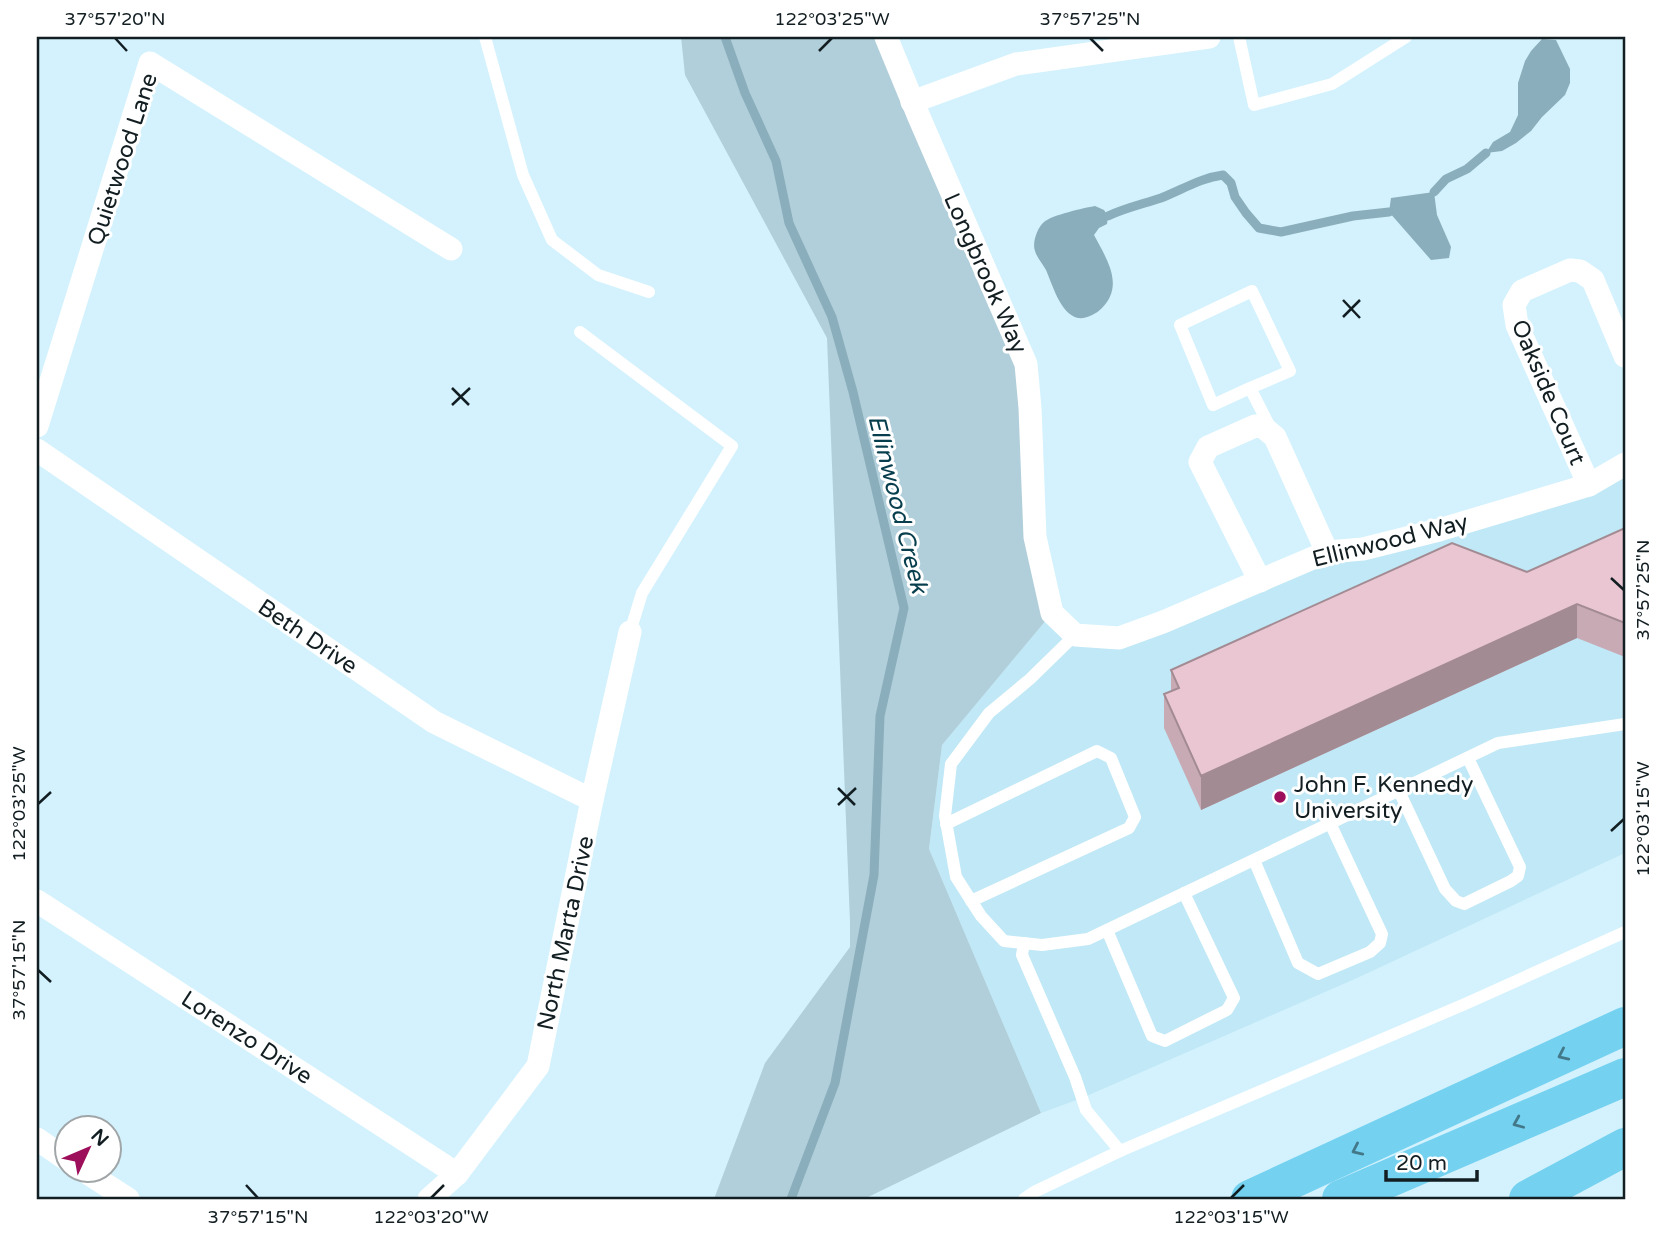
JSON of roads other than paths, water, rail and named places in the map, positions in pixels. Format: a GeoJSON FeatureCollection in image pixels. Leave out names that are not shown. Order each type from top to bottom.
{"type":"FeatureCollection","features":[{"type":"Feature","properties":{"kind":"highway"},"geometry":{"type":"LineString","coordinates":[[1250,1199],[1625,1026]]}},
{"type":"Feature","properties":{"kind":"highway"},"geometry":{"type":"LineString","coordinates":[[1341,1199],[1625,1077]]}},
{"type":"Feature","properties":{"kind":"highway"},"geometry":{"type":"LineString","coordinates":[[1528,1199],[1625,1147]]}},
{"type":"Feature","properties":{"kind":"street","name":"Longbrook Way"},"geometry":{"type":"LineString","coordinates":[[886,37],[1026,364],[1035,537],[1052,613],[1075,635]]}},
{"type":"Feature","properties":{"kind":"street"},"geometry":{"type":"LineString","coordinates":[[912,102],[1016,64],[1209,37]]}},
{"type":"Feature","properties":{"kind":"street","name":"Quietwood Lane"},"geometry":{"type":"LineString","coordinates":[[37,426],[150,63],[451,249]]}},
{"type":"Feature","properties":{"kind":"street","name":"Oakside Court"},"geometry":{"type":"LineString","coordinates":[[1589,485],[1517,325],[1514,304],[1522,291],[1570,270],[1580,271],[1592,280],[1625,356]]}},
{"type":"Feature","properties":{"kind":"street"},"geometry":{"type":"LineString","coordinates":[[1260,581],[1200,462],[1208,447],[1255,426],[1263,427],[1275,437],[1327,552]]}},
{"type":"Feature","properties":{"kind":"street","name":"Beth Drive"},"geometry":{"type":"LineString","coordinates":[[37,450],[434,722],[592,800]]}},
{"type":"Feature","properties":{"kind":"street","name":"Ellinwood Way"},"geometry":{"type":"LineString","coordinates":[[1075,635],[1119,638],[1327,552],[1363,549],[1439,530],[1589,485],[1625,464]]}},
{"type":"Feature","properties":{"kind":"street","name":"North Marta Drive"},"geometry":{"type":"LineString","coordinates":[[429,1199],[457,1174],[538,1066],[592,800],[630,632]]}},
{"type":"Feature","properties":{"kind":"street","name":"Lorenzo Drive"},"geometry":{"type":"LineString","coordinates":[[37,901],[457,1174]]}},
{"type":"Feature","properties":{"kind":"street"},"geometry":{"type":"LineString","coordinates":[[37,1139],[52,1149]]}},
{"type":"Feature","properties":{"kind":"street"},"geometry":{"type":"LineString","coordinates":[[105,1184],[128,1199]]}},
{"type":"Feature","properties":{"kind":"lane"},"geometry":{"type":"LineString","coordinates":[[485,37],[523,175],[552,240],[598,275],[649,292]]}},
{"type":"Feature","properties":{"kind":"lane"},"geometry":{"type":"LineString","coordinates":[[1239,37],[1254,104],[1332,84],[1406,37]]}},
{"type":"Feature","properties":{"kind":"lane"},"geometry":{"type":"LineString","coordinates":[[1252,291],[1290,371],[1250,388],[1213,405],[1180,325],[1252,291]]}},
{"type":"Feature","properties":{"kind":"lane"},"geometry":{"type":"LineString","coordinates":[[580,332],[732,446],[642,593],[630,632]]}},
{"type":"Feature","properties":{"kind":"lane"},"geometry":{"type":"LineString","coordinates":[[1250,388],[1275,437]]}},
{"type":"Feature","properties":{"kind":"lane"},"geometry":{"type":"LineString","coordinates":[[1075,635],[1030,679],[989,713],[951,764],[945,816],[956,877],[981,916],[1004,941],[1042,945],[1088,939],[1498,743],[1625,724]]}},
{"type":"Feature","properties":{"kind":"lane"},"geometry":{"type":"LineString","coordinates":[[947,824],[1097,751],[1111,758],[1135,817],[1129,828],[971,901]]}},
{"type":"Feature","properties":{"kind":"lane"},"geometry":{"type":"LineString","coordinates":[[1399,791],[1446,889],[1456,901],[1464,904],[1511,881],[1518,876],[1520,867],[1468,758]]}},
{"type":"Feature","properties":{"kind":"lane"},"geometry":{"type":"LineString","coordinates":[[1254,860],[1298,963],[1318,974],[1370,952],[1380,943],[1382,934],[1330,823]]}},
{"type":"Feature","properties":{"kind":"lane"},"geometry":{"type":"LineString","coordinates":[[1107,930],[1152,1036],[1165,1041],[1227,1010],[1234,998],[1184,893]]}},
{"type":"Feature","properties":{"kind":"lane"},"geometry":{"type":"LineString","coordinates":[[1024,1199],[1120,1151],[1465,1004],[1625,932]]}},
{"type":"Feature","properties":{"kind":"lane"},"geometry":{"type":"LineString","coordinates":[[1024,943],[1022,955],[1075,1077],[1086,1111],[1120,1151]]}},
{"type":"Feature","properties":{"kind":"waterway","name":"Ellinwood Creek"},"geometry":{"type":"LineString","coordinates":[[725,37],[745,93],[776,161],[789,223],[832,317],[853,392],[904,608],[880,716],[874,875],[835,1083],[791,1199]]}},
{"type":"Feature","properties":{"kind":"waterway"},"geometry":{"type":"LineString","coordinates":[[1434,192],[1446,179],[1467,169],[1486,153]]}},
{"type":"Feature","properties":{"kind":"waterway"},"geometry":{"type":"LineString","coordinates":[[1108,216],[1161,198],[1199,181],[1223,175],[1231,183],[1235,197],[1259,228],[1281,232],[1353,216],[1389,212]]}},
{"type":"Feature","properties":{"kind":"place","name":"John F. Kennedy University"},"geometry":{"type":"Point","coordinates":[1280,797]}}]}
